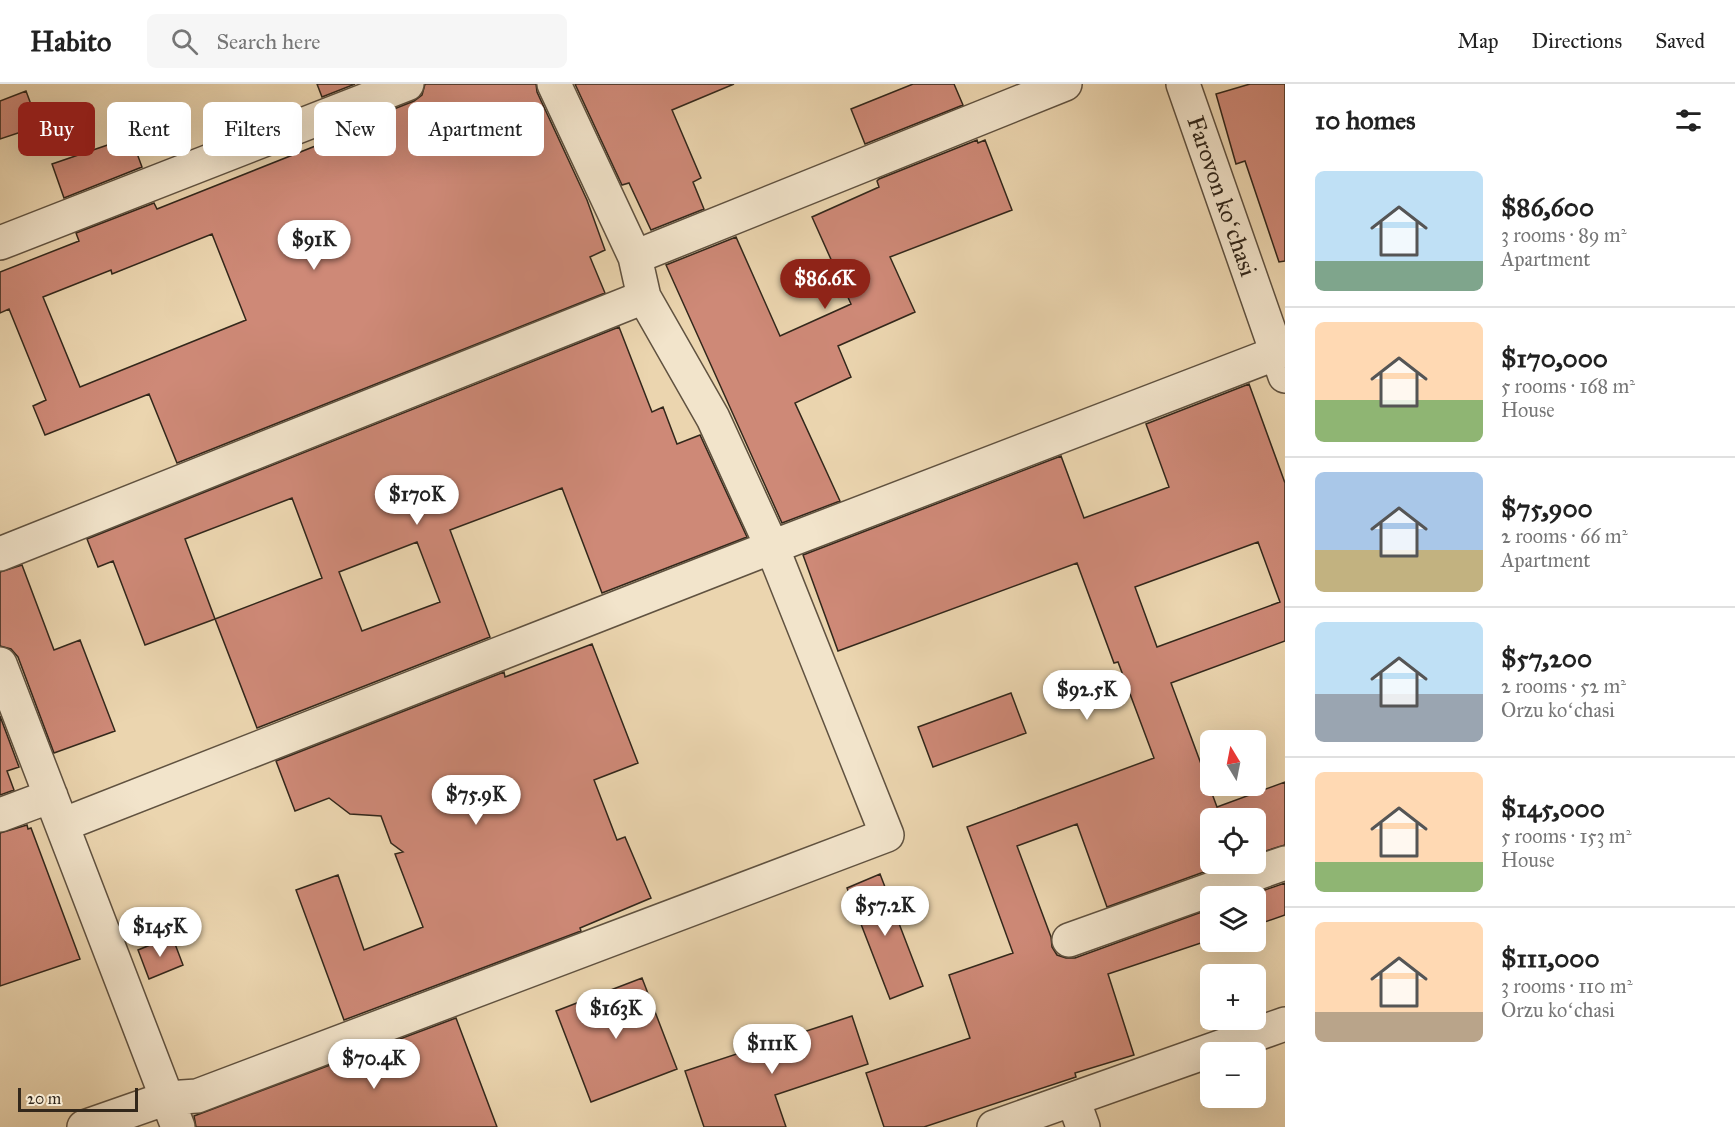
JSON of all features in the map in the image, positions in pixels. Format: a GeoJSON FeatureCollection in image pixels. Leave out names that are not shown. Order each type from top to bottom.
{"type":"FeatureCollection","features":[{"type":"Feature","properties":{"kind":"street"},"geometry":{"type":"LineString","coordinates":[[0,243],[407,84]]}},
{"type":"Feature","properties":{"kind":"street"},"geometry":{"type":"LineString","coordinates":[[84,1127],[172,1112],[197,1096],[887,835],[772,547],[713,418],[644,297],[635,257],[554,84]]}},
{"type":"Feature","properties":{"kind":"street"},"geometry":{"type":"LineString","coordinates":[[635,257],[1065,84]]}},
{"type":"Feature","properties":{"kind":"street","name":"Farovon koʻchasi"},"geometry":{"type":"LineString","coordinates":[[1183,84],[1281,365]]}},
{"type":"Feature","properties":{"kind":"street"},"geometry":{"type":"LineString","coordinates":[[0,554],[644,297]]}},
{"type":"Feature","properties":{"kind":"street"},"geometry":{"type":"LineString","coordinates":[[0,815],[56,810],[772,547],[1281,365]]}},
{"type":"Feature","properties":{"kind":"street"},"geometry":{"type":"LineString","coordinates":[[0,664],[172,1112]]}},
{"type":"Feature","properties":{"kind":"street"},"geometry":{"type":"LineString","coordinates":[[1069,940],[1285,863]]}},
{"type":"Feature","properties":{"kind":"street"},"geometry":{"type":"LineString","coordinates":[[994,1127],[1078,1113],[1285,1024]]}},
{"type":"Feature","properties":{"kind":"building"},"geometry":{"type":"Polygon","coordinates":[[[317,84],[355,84],[322,97],[317,84]]]}},
{"type":"Feature","properties":{"kind":"building"},"geometry":{"type":"Polygon","coordinates":[[[425,84],[536,84],[542,102],[411,102],[422,95],[425,84]]]}},
{"type":"Feature","properties":{"kind":"building"},"geometry":{"type":"Polygon","coordinates":[[[575,84],[734,84],[672,110],[701,178],[693,182],[704,209],[651,230],[629,183],[622,185],[575,84]]]}},
{"type":"Feature","properties":{"kind":"building"},"geometry":{"type":"Polygon","coordinates":[[[913,84],[954,84],[963,105],[865,144],[851,109],[913,84]]]}},
{"type":"Feature","properties":{"kind":"building"},"geometry":{"type":"Polygon","coordinates":[[[1250,84],[1285,84],[1285,261],[1279,262],[1245,161],[1236,164],[1216,94],[1250,84]]]}},
{"type":"Feature","properties":{"kind":"building"},"geometry":{"type":"Polygon","coordinates":[[[26,91],[30,102],[18,102],[18,133],[0,139],[0,101],[26,91]]]}},
{"type":"Feature","properties":{"kind":"building"},"geometry":{"type":"Polygon","coordinates":[[[408,103],[408,156],[544,156],[544,107],[587,200],[605,250],[590,257],[605,293],[177,463],[149,394],[45,435],[33,406],[46,400],[9,309],[0,313],[0,272],[79,241],[76,233],[154,203],[157,209],[290,156],[302,156],[302,151],[314,147],[314,156],[396,156],[396,108],[408,103]],[[212,234],[112,274],[111,270],[43,297],[80,387],[246,320],[212,234]]]}},
{"type":"Feature","properties":{"kind":"building"},"geometry":{"type":"Polygon","coordinates":[[[977,140],[978,143],[985,140],[1012,210],[890,257],[915,312],[838,346],[851,377],[795,403],[840,501],[782,523],[666,265],[736,237],[780,336],[851,304],[812,217],[879,187],[877,181],[879,179],[977,140]]]}},
{"type":"Feature","properties":{"kind":"building"},"geometry":{"type":"Polygon","coordinates":[[[107,145],[107,156],[138,156],[142,167],[64,198],[52,164],[75,156],[95,156],[95,149],[107,145]]]}},
{"type":"Feature","properties":{"kind":"building"},"geometry":{"type":"Polygon","coordinates":[[[619,327],[652,412],[663,407],[677,444],[700,435],[747,537],[602,593],[562,488],[450,530],[490,637],[257,728],[215,619],[145,645],[113,561],[98,567],[87,539],[619,327]],[[292,498],[185,539],[215,619],[322,578],[292,498]],[[417,542],[339,572],[362,631],[440,602],[417,542]]]}},
{"type":"Feature","properties":{"kind":"building"},"geometry":{"type":"Polygon","coordinates":[[[1249,384],[1285,483],[1285,641],[1171,683],[1200,761],[1200,796],[1213,796],[1217,807],[1247,796],[1266,796],[1266,789],[1285,782],[1285,845],[1266,851],[1266,808],[1200,808],[1200,873],[1107,907],[1077,824],[1017,846],[1051,937],[1052,947],[1057,955],[1075,958],[1200,913],[1200,943],[1108,974],[1134,1055],[1075,1073],[1076,1077],[924,1127],[884,1127],[866,1073],[970,1038],[949,975],[1013,953],[967,827],[1154,758],[1118,662],[1114,663],[1077,563],[838,651],[803,555],[1061,456],[1084,518],[1169,487],[1146,424],[1249,384]],[[1258,542],[1135,587],[1157,647],[1280,602],[1258,542]]]}},
{"type":"Feature","properties":{"kind":"building"},"geometry":{"type":"Polygon","coordinates":[[[22,565],[54,650],[80,640],[115,731],[54,753],[18,657],[11,649],[0,646],[0,572],[22,565]]]}},
{"type":"Feature","properties":{"kind":"building"},"geometry":{"type":"Polygon","coordinates":[[[592,644],[638,763],[594,780],[617,840],[625,837],[651,898],[580,928],[581,931],[344,1020],[296,890],[338,875],[364,950],[423,927],[395,854],[403,852],[391,843],[381,816],[350,814],[329,798],[295,811],[276,761],[504,672],[505,677],[592,644]]]}},
{"type":"Feature","properties":{"kind":"building"},"geometry":{"type":"Polygon","coordinates":[[[1011,693],[1026,733],[933,767],[918,727],[1011,693]]]}},
{"type":"Feature","properties":{"kind":"building"},"geometry":{"type":"Polygon","coordinates":[[[0,716],[19,767],[7,771],[14,790],[0,795],[0,716]]]}},
{"type":"Feature","properties":{"kind":"building"},"geometry":{"type":"Polygon","coordinates":[[[27,825],[28,829],[31,828],[80,959],[0,986],[0,833],[27,825]]]}},
{"type":"Feature","properties":{"kind":"building"},"geometry":{"type":"Polygon","coordinates":[[[880,874],[923,986],[890,999],[847,888],[880,874]]]}},
{"type":"Feature","properties":{"kind":"building"},"geometry":{"type":"Polygon","coordinates":[[[1285,883],[1285,915],[1266,922],[1266,890],[1285,883]]]}},
{"type":"Feature","properties":{"kind":"building"},"geometry":{"type":"Polygon","coordinates":[[[172,936],[183,965],[149,979],[138,950],[172,936]]]}},
{"type":"Feature","properties":{"kind":"building"},"geometry":{"type":"Polygon","coordinates":[[[642,978],[677,1069],[591,1102],[556,1011],[642,978]]]}},
{"type":"Feature","properties":{"kind":"building"},"geometry":{"type":"Polygon","coordinates":[[[852,1016],[868,1064],[775,1095],[786,1127],[704,1127],[685,1071],[852,1016]]]}},
{"type":"Feature","properties":{"kind":"building"},"geometry":{"type":"Polygon","coordinates":[[[456,1018],[497,1127],[196,1127],[194,1116],[456,1018]]]}}]}
